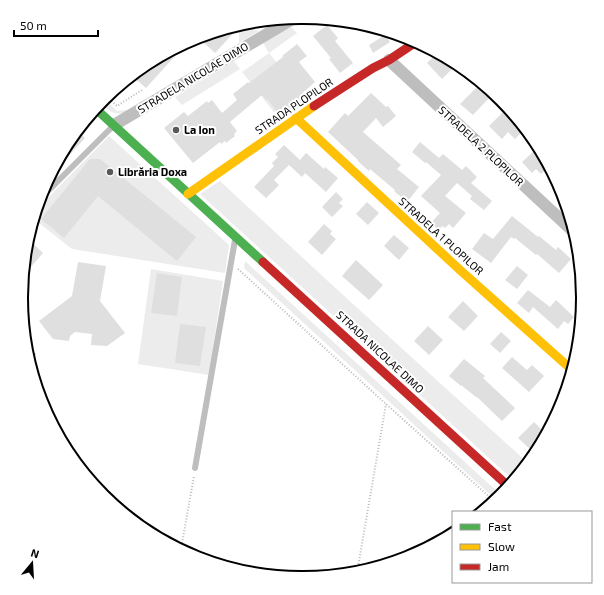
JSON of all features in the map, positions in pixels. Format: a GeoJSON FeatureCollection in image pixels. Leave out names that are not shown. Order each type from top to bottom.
{"type":"FeatureCollection","features":[{"type":"Feature","properties":{"kind":"street","name":"STRADELA NICOLAE DIMO"},"geometry":{"type":"LineString","coordinates":[[114,125],[282,25]]}},
{"type":"Feature","properties":{"kind":"street","name":"STRADA PLOPILOR"},"geometry":{"type":"LineString","coordinates":[[188,194],[296,118],[372,68],[389,60],[410,46]]}},
{"type":"Feature","properties":{"kind":"street","name":"STRADELA 2 PLOPILOR"},"geometry":{"type":"LineString","coordinates":[[389,60],[565,224]]}},
{"type":"Feature","properties":{"kind":"street","name":"STRADA NICOLAE DIMO"},"geometry":{"type":"LineString","coordinates":[[100,113],[504,482]]}},
{"type":"Feature","properties":{"kind":"street","name":"STRADELA 1 PLOPILOR"},"geometry":{"type":"LineString","coordinates":[[296,118],[454,264],[567,365]]}},
{"type":"Feature","properties":{"kind":"lane"},"geometry":{"type":"LineString","coordinates":[[52,187],[114,125]]}},
{"type":"Feature","properties":{"kind":"lane"},"geometry":{"type":"LineString","coordinates":[[195,468],[235,236]]}},
{"type":"Feature","properties":{"kind":"path"},"geometry":{"type":"LineString","coordinates":[[112,101],[117,106],[142,90]]}},
{"type":"Feature","properties":{"kind":"path"},"geometry":{"type":"LineString","coordinates":[[231,262],[489,497]]}},
{"type":"Feature","properties":{"kind":"path"},"geometry":{"type":"LineString","coordinates":[[358,565],[386,404]]}},
{"type":"Feature","properties":{"kind":"path"},"geometry":{"type":"LineString","coordinates":[[182,543],[195,468]]}},
{"type":"Feature","properties":{"kind":"shaded area"},"geometry":{"type":"Polygon","coordinates":[[[291,27],[297,33],[269,53],[263,43],[291,27]]]}},
{"type":"Feature","properties":{"kind":"shaded area"},"geometry":{"type":"Polygon","coordinates":[[[252,28],[259,31],[239,43],[239,32],[252,28]]]}},
{"type":"Feature","properties":{"kind":"shaded area"},"geometry":{"type":"Polygon","coordinates":[[[269,53],[308,101],[281,121],[242,72],[269,53]]]}},
{"type":"Feature","properties":{"kind":"shaded area"},"geometry":{"type":"Polygon","coordinates":[[[234,61],[240,69],[182,105],[175,97],[234,61]]]}},
{"type":"Feature","properties":{"kind":"shaded area"},"geometry":{"type":"Polygon","coordinates":[[[109,104],[117,111],[127,110],[127,112],[118,114],[106,108],[109,104]]]}},
{"type":"Feature","properties":{"kind":"shaded area"},"geometry":{"type":"Polygon","coordinates":[[[109,136],[229,245],[225,273],[72,249],[39,223],[47,199],[109,136]]]}},
{"type":"Feature","properties":{"kind":"shaded area"},"geometry":{"type":"Polygon","coordinates":[[[220,181],[523,458],[509,477],[200,194],[220,181]]]}},
{"type":"Feature","properties":{"kind":"shaded area"},"geometry":{"type":"Polygon","coordinates":[[[245,261],[496,490],[491,495],[244,268],[245,261]]]}},
{"type":"Feature","properties":{"kind":"shaded area"},"geometry":{"type":"Polygon","coordinates":[[[151,269],[223,281],[209,375],[138,364],[151,269]]]}},
{"type":"Feature","properties":{"kind":"building"},"geometry":{"type":"Polygon","coordinates":[[[327,25],[338,38],[335,41],[353,63],[340,73],[329,59],[331,58],[313,36],[327,25]]]}},
{"type":"Feature","properties":{"kind":"building"},"geometry":{"type":"Polygon","coordinates":[[[234,32],[215,53],[204,43],[234,32]]]}},
{"type":"Feature","properties":{"kind":"building"},"geometry":{"type":"Polygon","coordinates":[[[383,36],[387,38],[390,42],[373,53],[369,45],[383,36]]]}},
{"type":"Feature","properties":{"kind":"building"},"geometry":{"type":"Polygon","coordinates":[[[297,44],[307,56],[299,62],[315,82],[299,96],[302,101],[281,117],[262,95],[230,122],[237,131],[234,134],[235,136],[226,143],[225,141],[221,144],[220,142],[193,163],[164,128],[184,112],[188,116],[207,101],[208,103],[212,100],[222,113],[237,100],[233,94],[283,57],[282,56],[297,44]]]}},
{"type":"Feature","properties":{"kind":"building"},"geometry":{"type":"Polygon","coordinates":[[[176,55],[146,88],[137,80],[150,70],[176,55]]]}},
{"type":"Feature","properties":{"kind":"building"},"geometry":{"type":"Polygon","coordinates":[[[433,57],[452,69],[442,79],[427,63],[433,57]]]}},
{"type":"Feature","properties":{"kind":"building"},"geometry":{"type":"Polygon","coordinates":[[[476,88],[489,98],[473,115],[460,104],[476,88]]]}},
{"type":"Feature","properties":{"kind":"building"},"geometry":{"type":"Polygon","coordinates":[[[371,93],[386,107],[388,106],[396,116],[383,127],[376,118],[363,132],[401,165],[397,169],[419,187],[407,202],[370,169],[369,171],[362,165],[328,132],[345,113],[348,116],[371,93]]]}},
{"type":"Feature","properties":{"kind":"building"},"geometry":{"type":"Polygon","coordinates":[[[503,112],[521,133],[515,139],[508,132],[502,139],[489,126],[503,112]]]}},
{"type":"Feature","properties":{"kind":"building"},"geometry":{"type":"Polygon","coordinates":[[[82,135],[85,138],[68,156],[82,135]]]}},
{"type":"Feature","properties":{"kind":"building"},"geometry":{"type":"Polygon","coordinates":[[[420,142],[439,158],[443,154],[462,170],[466,166],[477,177],[471,183],[492,201],[484,210],[470,199],[472,196],[457,183],[445,196],[466,213],[453,228],[449,224],[445,228],[442,226],[439,230],[431,223],[440,213],[421,196],[441,175],[412,152],[420,142]]]}},
{"type":"Feature","properties":{"kind":"building"},"geometry":{"type":"Polygon","coordinates":[[[284,145],[300,160],[306,153],[324,169],[325,167],[338,178],[326,192],[305,173],[302,177],[289,165],[274,180],[279,185],[266,198],[254,187],[274,166],[272,163],[278,157],[275,154],[284,145]]]}},
{"type":"Feature","properties":{"kind":"building"},"geometry":{"type":"Polygon","coordinates":[[[533,152],[544,171],[541,174],[536,169],[532,173],[522,162],[533,152]]]}},
{"type":"Feature","properties":{"kind":"building"},"geometry":{"type":"Polygon","coordinates":[[[90,159],[100,159],[196,237],[177,261],[98,196],[64,238],[41,219],[90,159]]]}},
{"type":"Feature","properties":{"kind":"building"},"geometry":{"type":"Polygon","coordinates":[[[336,192],[343,199],[339,203],[343,206],[332,217],[322,207],[336,192]]]}},
{"type":"Feature","properties":{"kind":"building"},"geometry":{"type":"Polygon","coordinates":[[[367,202],[379,213],[368,225],[356,214],[367,202]]]}},
{"type":"Feature","properties":{"kind":"building"},"geometry":{"type":"Polygon","coordinates":[[[512,216],[556,250],[558,247],[571,259],[559,273],[515,238],[514,239],[511,237],[491,263],[472,249],[484,233],[493,239],[512,216]]]}},
{"type":"Feature","properties":{"kind":"building"},"geometry":{"type":"Polygon","coordinates":[[[324,224],[332,231],[330,234],[336,239],[322,255],[308,242],[324,224]]]}},
{"type":"Feature","properties":{"kind":"building"},"geometry":{"type":"Polygon","coordinates":[[[394,235],[409,248],[399,260],[384,246],[394,235]]]}},
{"type":"Feature","properties":{"kind":"building"},"geometry":{"type":"Polygon","coordinates":[[[34,245],[43,253],[30,268],[34,245]]]}},
{"type":"Feature","properties":{"kind":"building"},"geometry":{"type":"Polygon","coordinates":[[[356,260],[383,285],[369,300],[342,276],[356,260]]]}},
{"type":"Feature","properties":{"kind":"building"},"geometry":{"type":"Polygon","coordinates":[[[78,262],[106,266],[100,301],[125,333],[107,346],[91,345],[92,334],[75,332],[70,336],[69,341],[53,339],[39,321],[72,296],[78,262]]]}},
{"type":"Feature","properties":{"kind":"building"},"geometry":{"type":"Polygon","coordinates":[[[517,266],[528,275],[517,289],[505,280],[517,266]]]}},
{"type":"Feature","properties":{"kind":"building"},"geometry":{"type":"Polygon","coordinates":[[[157,273],[182,277],[177,316],[151,313],[157,273]]]}},
{"type":"Feature","properties":{"kind":"building"},"geometry":{"type":"Polygon","coordinates":[[[528,290],[550,307],[556,300],[574,317],[568,324],[564,321],[558,329],[533,307],[529,313],[517,303],[528,290]]]}},
{"type":"Feature","properties":{"kind":"building"},"geometry":{"type":"Polygon","coordinates":[[[463,301],[478,316],[464,331],[448,317],[463,301]]]}},
{"type":"Feature","properties":{"kind":"building"},"geometry":{"type":"Polygon","coordinates":[[[180,324],[206,327],[200,366],[175,363],[180,324]]]}},
{"type":"Feature","properties":{"kind":"building"},"geometry":{"type":"Polygon","coordinates":[[[428,326],[443,340],[429,355],[414,341],[428,326]]]}},
{"type":"Feature","properties":{"kind":"building"},"geometry":{"type":"Polygon","coordinates":[[[501,332],[511,341],[500,353],[490,344],[501,332]]]}},
{"type":"Feature","properties":{"kind":"building"},"geometry":{"type":"Polygon","coordinates":[[[512,357],[527,370],[532,365],[544,376],[529,392],[502,368],[512,357]]]}},
{"type":"Feature","properties":{"kind":"building"},"geometry":{"type":"Polygon","coordinates":[[[464,359],[485,376],[483,378],[515,408],[502,421],[477,397],[449,376],[464,359]]]}},
{"type":"Feature","properties":{"kind":"building"},"geometry":{"type":"Polygon","coordinates":[[[534,422],[541,429],[529,449],[518,438],[534,422]]]}},
{"type":"Feature","properties":{"kind":"traffic: fast"},"geometry":{"type":"LineString","coordinates":[[100,113],[263,262]]}},
{"type":"Feature","properties":{"kind":"traffic: slow"},"geometry":{"type":"LineString","coordinates":[[188,194],[314,106]]}},
{"type":"Feature","properties":{"kind":"traffic: slow"},"geometry":{"type":"LineString","coordinates":[[296,118],[460,270],[567,365]]}},
{"type":"Feature","properties":{"kind":"traffic: jam"},"geometry":{"type":"LineString","coordinates":[[314,106],[410,46]]}},
{"type":"Feature","properties":{"kind":"traffic: jam"},"geometry":{"type":"LineString","coordinates":[[263,262],[504,482]]}},
{"type":"Feature","properties":{"kind":"place","name":"La Ion"},"geometry":{"type":"Point","coordinates":[176,130]}},
{"type":"Feature","properties":{"kind":"place","name":"Librăria Doxa"},"geometry":{"type":"Point","coordinates":[110,172]}}]}
